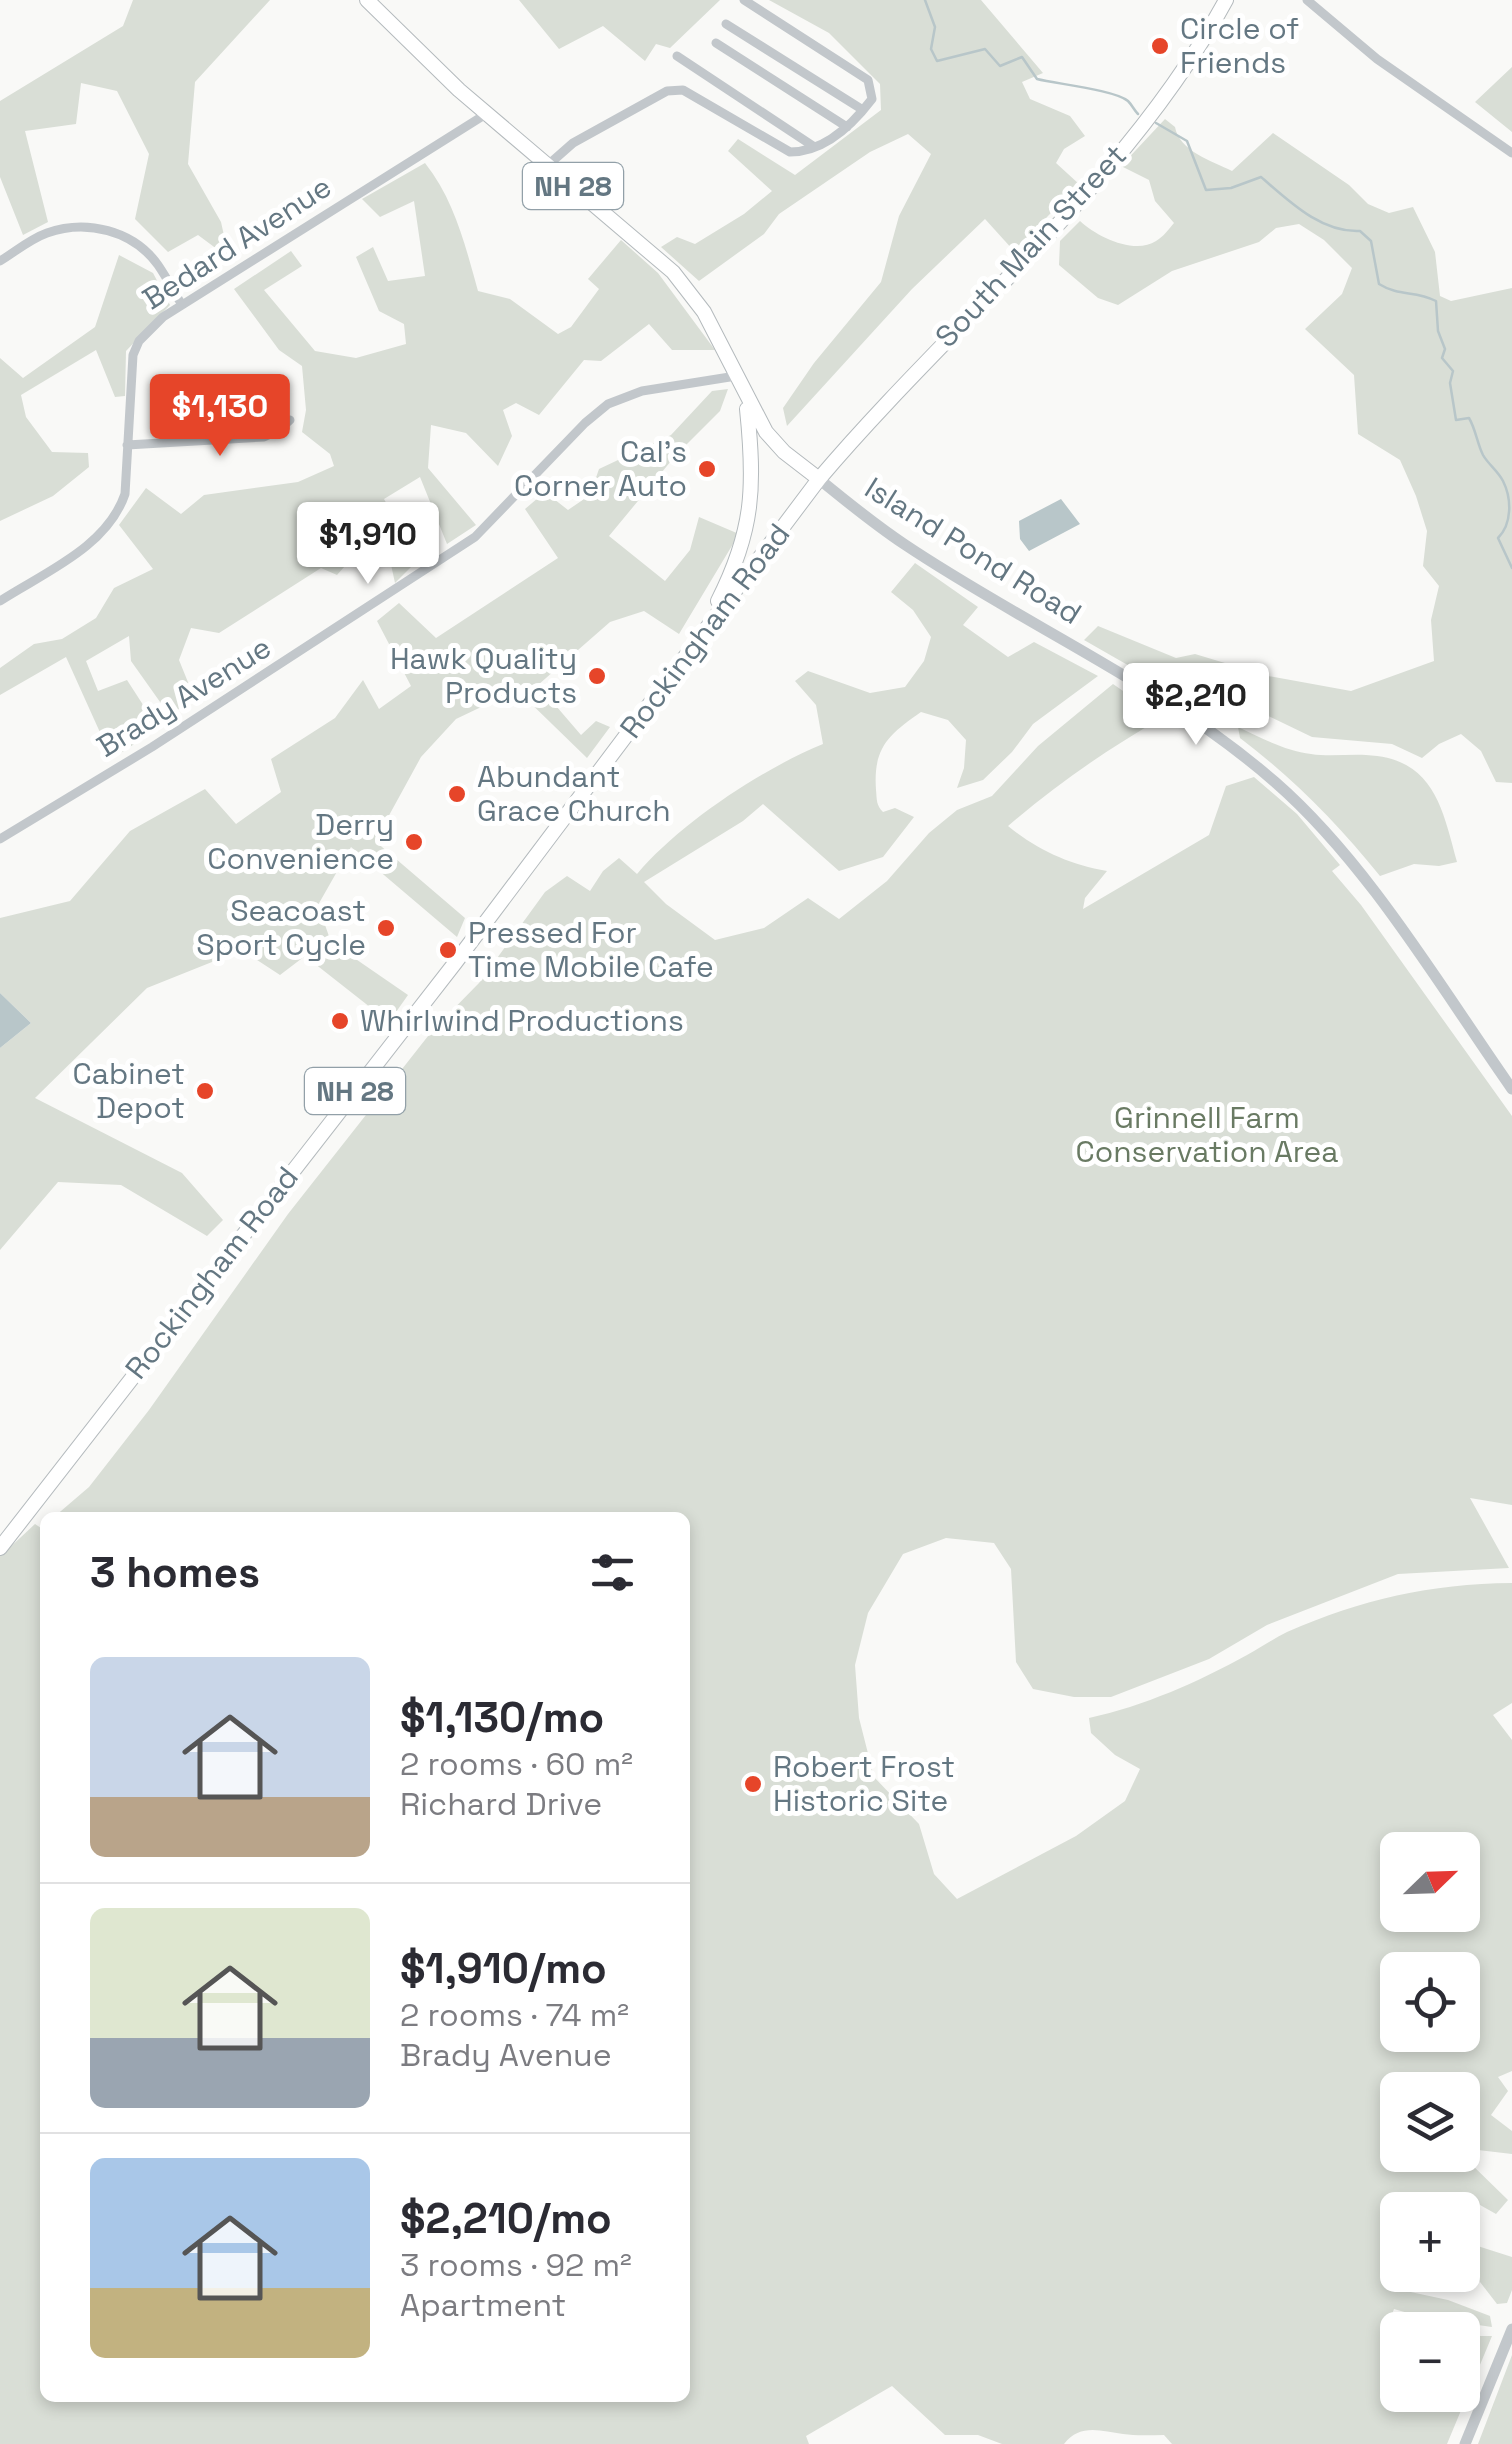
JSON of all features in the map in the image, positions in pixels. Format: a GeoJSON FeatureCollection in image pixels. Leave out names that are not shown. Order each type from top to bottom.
{"type":"FeatureCollection","features":[{"type":"Feature","properties":{"kind":"main road","name":"NH 28"},"geometry":{"type":"LineString","coordinates":[[366,0],[486,114],[674,272],[704,312],[746,398],[774,442],[819,479]]}},
{"type":"Feature","properties":{"kind":"main road","name":"South Main Street"},"geometry":{"type":"LineString","coordinates":[[819,479],[883,404],[1097,179],[1169,92],[1226,0]]}},
{"type":"Feature","properties":{"kind":"main road","name":"NH 28"},"geometry":{"type":"LineString","coordinates":[[704,630],[736,564],[749,519],[752,463],[746,398]]}},
{"type":"Feature","properties":{"kind":"main road","name":"Rockingham Road"},"geometry":{"type":"LineString","coordinates":[[0,1548],[455,963],[819,479]]}},
{"type":"Feature","properties":{"kind":"street"},"geometry":{"type":"LineString","coordinates":[[548,165],[572,143],[666,91],[683,90],[790,152],[804,152],[847,128],[872,98],[868,80],[744,0]]}},
{"type":"Feature","properties":{"kind":"street"},"geometry":{"type":"LineString","coordinates":[[1307,0],[1403,79],[1512,153]]}},
{"type":"Feature","properties":{"kind":"street"},"geometry":{"type":"LineString","coordinates":[[726,24],[863,110]]}},
{"type":"Feature","properties":{"kind":"street"},"geometry":{"type":"LineString","coordinates":[[716,43],[847,128]]}},
{"type":"Feature","properties":{"kind":"street"},"geometry":{"type":"LineString","coordinates":[[676,56],[813,146]]}},
{"type":"Feature","properties":{"kind":"street","name":"Bedard Avenue"},"geometry":{"type":"LineString","coordinates":[[0,600],[108,528],[119,511],[125,494],[133,355],[148,331],[486,114]]}},
{"type":"Feature","properties":{"kind":"street"},"geometry":{"type":"LineString","coordinates":[[0,261],[45,234],[75,227],[100,228],[144,250],[182,306]]}},
{"type":"Feature","properties":{"kind":"street","name":"Brady Avenue"},"geometry":{"type":"LineString","coordinates":[[0,840],[152,747],[475,538],[600,410],[642,391],[736,376]]}},
{"type":"Feature","properties":{"kind":"street"},"geometry":{"type":"LineString","coordinates":[[127,445],[264,437],[290,420]]}},
{"type":"Feature","properties":{"kind":"street","name":"Island Pond Road"},"geometry":{"type":"LineString","coordinates":[[819,479],[904,544],[1179,711],[1284,790],[1358,870],[1512,1089]]}},
{"type":"Feature","properties":{"kind":"street"},"geometry":{"type":"LineString","coordinates":[[1465,2444],[1512,2329]]}},
{"type":"Feature","properties":{"kind":"green space"},"geometry":{"type":"Polygon","coordinates":[[[133,0],[270,0],[195,82],[188,164],[221,222],[229,258],[198,235],[168,252],[135,219],[149,154],[117,91],[81,83],[76,124],[25,131],[48,222],[23,235],[0,177],[0,101],[123,26],[133,0]]]}},
{"type":"Feature","properties":{"kind":"green space"},"geometry":{"type":"Polygon","coordinates":[[[519,0],[720,0],[670,48],[656,44],[645,61],[603,26],[559,49],[519,0]]]}},
{"type":"Feature","properties":{"kind":"green space"},"geometry":{"type":"Polygon","coordinates":[[[769,0],[981,0],[1043,73],[1022,82],[1030,99],[1070,116],[1085,136],[1064,149],[1056,163],[1079,184],[1014,251],[985,219],[912,289],[787,426],[783,408],[814,363],[881,282],[899,216],[931,154],[908,134],[870,152],[779,214],[764,234],[699,281],[661,247],[677,237],[695,244],[744,214],[772,191],[728,151],[738,139],[795,175],[881,110],[880,84],[829,33],[769,0]]]}},
{"type":"Feature","properties":{"kind":"green space"},"geometry":{"type":"Polygon","coordinates":[[[1512,67],[1512,132],[1475,102],[1512,67]]]}},
{"type":"Feature","properties":{"kind":"green space"},"geometry":{"type":"Polygon","coordinates":[[[1165,119],[1190,149],[1232,171],[1273,133],[1349,185],[1368,204],[1389,213],[1413,207],[1435,252],[1440,296],[1451,301],[1512,288],[1512,783],[1496,782],[1481,751],[1461,734],[1439,744],[1422,758],[1392,744],[1312,737],[1198,682],[1180,695],[1084,640],[1098,626],[1176,658],[1195,654],[1268,676],[1351,691],[1434,661],[1431,620],[1439,586],[1423,566],[1427,531],[1416,496],[1400,460],[1358,434],[1354,375],[1305,329],[1342,294],[1352,268],[1324,240],[1299,224],[1276,228],[1259,242],[1172,271],[1118,305],[1098,298],[1059,265],[1060,241],[1080,221],[1106,238],[1138,246],[1156,241],[1174,223],[1155,201],[1149,180],[1121,166],[1165,119]]]}},
{"type":"Feature","properties":{"kind":"green space"},"geometry":{"type":"Polygon","coordinates":[[[425,163],[452,208],[478,291],[510,299],[558,334],[571,327],[599,289],[588,279],[621,240],[658,273],[715,350],[672,350],[649,324],[601,361],[584,360],[539,415],[516,403],[503,410],[512,436],[498,466],[466,433],[431,425],[428,468],[476,525],[447,544],[420,477],[384,499],[418,560],[395,583],[380,514],[342,528],[352,558],[337,575],[321,568],[219,633],[191,628],[179,660],[194,697],[170,716],[131,661],[129,636],[86,661],[98,691],[127,680],[158,728],[112,759],[66,657],[0,695],[0,668],[34,644],[62,639],[96,618],[114,588],[153,569],[119,525],[146,488],[181,514],[204,495],[298,482],[334,466],[330,454],[302,432],[306,410],[302,366],[279,350],[234,289],[291,251],[302,266],[264,290],[315,351],[356,358],[406,344],[404,324],[379,311],[356,257],[373,247],[388,281],[425,276],[414,201],[380,217],[362,199],[425,163]]]}},
{"type":"Feature","properties":{"kind":"green space"},"geometry":{"type":"Polygon","coordinates":[[[119,255],[153,273],[170,305],[126,351],[125,396],[115,397],[96,350],[21,395],[26,417],[52,452],[88,453],[89,467],[53,496],[0,521],[0,358],[23,378],[95,327],[119,255]]]}},
{"type":"Feature","properties":{"kind":"green space"},"geometry":{"type":"Polygon","coordinates":[[[728,389],[720,411],[676,455],[609,536],[665,581],[690,550],[699,517],[739,534],[679,634],[644,611],[610,622],[538,685],[581,735],[596,721],[610,727],[587,758],[517,690],[456,719],[421,757],[375,841],[465,918],[457,937],[351,847],[318,905],[331,942],[408,995],[389,1022],[305,956],[280,975],[237,947],[212,962],[147,988],[35,1098],[182,1173],[223,1220],[207,1236],[121,1185],[58,1182],[0,1250],[0,1048],[31,1023],[0,993],[0,918],[70,901],[130,831],[205,789],[236,824],[281,792],[271,759],[335,718],[363,680],[379,709],[411,686],[377,621],[399,603],[436,638],[558,558],[525,509],[545,492],[568,510],[590,495],[599,469],[671,435],[712,391],[728,389]]]}},
{"type":"Feature","properties":{"kind":"green space","name":"Grinnell Farm Conservation Area"},"geometry":{"type":"Polygon","coordinates":[[[915,563],[978,607],[963,625],[1008,657],[1034,642],[1098,676],[1033,724],[983,780],[957,788],[964,768],[966,740],[948,720],[921,712],[900,728],[880,753],[877,800],[883,812],[895,808],[914,817],[883,857],[839,871],[763,804],[743,821],[644,882],[666,904],[715,940],[764,928],[808,898],[839,919],[887,881],[929,833],[957,810],[992,796],[1038,746],[1113,684],[1162,718],[1082,768],[1008,826],[1055,855],[1107,871],[1085,898],[1083,909],[1209,835],[1226,786],[1254,777],[1297,814],[1340,865],[1332,871],[1361,905],[1512,1116],[1512,1505],[1470,1498],[1509,1568],[1398,1574],[1267,1625],[1209,1659],[1111,1697],[1074,1697],[1033,1689],[1016,1662],[1011,1569],[994,1543],[946,1538],[903,1554],[868,1613],[855,1665],[859,1718],[874,1777],[919,1824],[934,1874],[957,1899],[1076,1836],[1125,1801],[1140,1769],[1115,1755],[1091,1733],[1089,1718],[1170,1692],[1287,1632],[1343,1611],[1424,1590],[1512,1583],[1512,1703],[1493,1715],[1512,1740],[1512,2071],[1498,2077],[1508,2091],[1491,2115],[1512,2131],[1512,2154],[1480,2150],[1480,2072],[1380,2072],[1380,2172],[1479,2172],[1508,2200],[1496,2214],[1480,2205],[1480,2192],[1380,2192],[1380,2292],[1411,2292],[1480,2312],[1380,2312],[1380,2412],[1460,2412],[1447,2444],[1172,2444],[1164,2435],[1091,2430],[1077,2433],[1064,2444],[1002,2444],[978,2435],[945,2435],[892,2386],[806,2436],[809,2444],[0,2444],[0,1547],[6,1551],[35,1524],[40,1527],[40,2402],[690,2402],[690,1512],[60,1512],[89,1487],[149,1410],[288,1214],[432,1031],[479,983],[545,892],[567,876],[590,891],[603,871],[619,858],[637,874],[676,836],[723,799],[823,744],[816,705],[795,681],[808,671],[870,693],[905,687],[924,661],[931,637],[913,610],[891,592],[915,563]]]}},
{"type":"Feature","properties":{"kind":"green space"},"geometry":{"type":"Polygon","coordinates":[[[1238,727],[1302,752],[1366,755],[1406,765],[1420,775],[1439,804],[1457,862],[1439,866],[1414,864],[1380,876],[1314,802],[1240,738],[1238,727]]]}},
{"type":"Feature","properties":{"kind":"green space"},"geometry":{"type":"Polygon","coordinates":[[[1480,2247],[1512,2257],[1512,2290],[1507,2303],[1497,2304],[1480,2282],[1480,2247]]]}},
{"type":"Feature","properties":{"kind":"green space"},"geometry":{"type":"Polygon","coordinates":[[[1480,2312],[1490,2316],[1492,2327],[1480,2325],[1480,2312]]]}},
{"type":"Feature","properties":{"kind":"green space"},"geometry":{"type":"Polygon","coordinates":[[[1480,2336],[1492,2336],[1480,2365],[1480,2336]]]}},
{"type":"Feature","properties":{"kind":"green space"},"geometry":{"type":"Polygon","coordinates":[[[1512,2355],[1512,2444],[1478,2444],[1512,2355]]]}},
{"type":"Feature","properties":{"kind":"shaded area"},"geometry":{"type":"Polygon","coordinates":[[[1061,499],[1080,524],[1029,551],[1020,539],[1019,521],[1061,499]]]}},
{"type":"Feature","properties":{"kind":"shaded area"},"geometry":{"type":"Polygon","coordinates":[[[0,993],[31,1023],[0,1048],[0,993]]]}},
{"type":"Feature","properties":{"kind":"waterway"},"geometry":{"type":"LineString","coordinates":[[925,0],[935,27],[931,49],[937,61],[985,49],[1000,66],[1022,57],[1037,79],[1121,97],[1138,114]]}},
{"type":"Feature","properties":{"kind":"waterway"},"geometry":{"type":"LineString","coordinates":[[1156,123],[1187,141],[1206,190],[1231,188],[1261,177],[1319,221],[1360,231],[1371,241],[1379,284],[1436,301],[1438,331],[1445,349],[1442,358],[1453,371],[1450,383],[1456,420],[1469,418],[1483,455],[1506,488],[1508,519],[1498,538],[1512,568]]}},
{"type":"Feature","properties":{"kind":"place","name":"Circle of Friends"},"geometry":{"type":"Point","coordinates":[1160,46]}},
{"type":"Feature","properties":{"kind":"place","name":"Cal's Corner Auto"},"geometry":{"type":"Point","coordinates":[707,469]}},
{"type":"Feature","properties":{"kind":"place","name":"Hawk Quality Products"},"geometry":{"type":"Point","coordinates":[597,676]}},
{"type":"Feature","properties":{"kind":"place","name":"Abundant Grace Church"},"geometry":{"type":"Point","coordinates":[457,794]}},
{"type":"Feature","properties":{"kind":"place","name":"Derry Convenience"},"geometry":{"type":"Point","coordinates":[414,842]}},
{"type":"Feature","properties":{"kind":"place","name":"Seacoast Sport Cycle"},"geometry":{"type":"Point","coordinates":[386,928]}},
{"type":"Feature","properties":{"kind":"place","name":"Pressed For Time Mobile Cafe"},"geometry":{"type":"Point","coordinates":[448,950]}},
{"type":"Feature","properties":{"kind":"place","name":"Whirlwind Productions"},"geometry":{"type":"Point","coordinates":[340,1021]}},
{"type":"Feature","properties":{"kind":"place","name":"Cabinet Depot"},"geometry":{"type":"Point","coordinates":[205,1091]}},
{"type":"Feature","properties":{"kind":"place","name":"Robert Frost Historic Site"},"geometry":{"type":"Point","coordinates":[753,1784]}}]}
